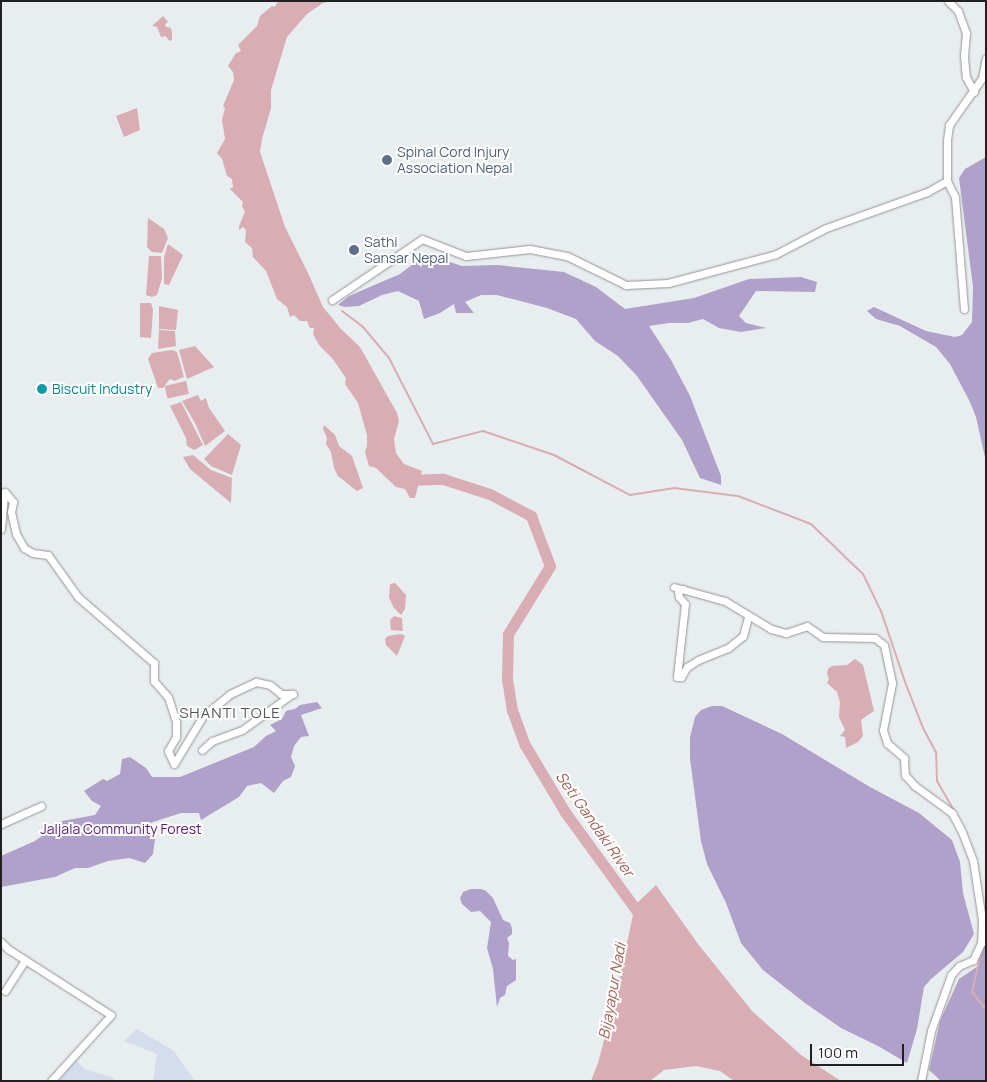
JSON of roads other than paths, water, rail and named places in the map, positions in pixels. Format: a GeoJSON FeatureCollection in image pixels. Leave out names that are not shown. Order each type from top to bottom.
{"type":"FeatureCollection","features":[{"type":"Feature","properties":{"kind":"street"},"geometry":{"type":"LineString","coordinates":[[948,1],[958,11],[966,33],[964,56],[966,77],[974,92]]}},
{"type":"Feature","properties":{"kind":"street"},"geometry":{"type":"LineString","coordinates":[[964,310],[955,197],[947,181],[949,125],[982,78],[986,58]]}},
{"type":"Feature","properties":{"kind":"street"},"geometry":{"type":"LineString","coordinates":[[332,300],[422,239],[466,256],[530,249],[567,256],[626,285],[668,283],[776,254],[826,228],[927,192],[947,181]]}},
{"type":"Feature","properties":{"kind":"street"},"geometry":{"type":"LineString","coordinates":[[1,529],[3,492]]}},
{"type":"Feature","properties":{"kind":"street"},"geometry":{"type":"LineString","coordinates":[[3,492],[13,502],[11,512],[16,534],[24,548],[33,553],[48,555],[78,596],[154,663],[154,681],[168,697],[176,722],[176,737],[168,751],[174,764],[203,716],[230,694],[256,682],[270,685],[281,694],[293,694],[242,730],[212,741],[202,750]]}},
{"type":"Feature","properties":{"kind":"street"},"geometry":{"type":"LineString","coordinates":[[674,587],[725,601],[771,629],[786,633],[807,626],[823,637],[875,638],[884,645],[892,683],[883,730],[887,742],[904,758],[905,775],[915,786],[952,813],[962,832],[973,861],[982,920],[981,943],[973,960],[959,966],[951,975],[931,1031],[921,1081]]}},
{"type":"Feature","properties":{"kind":"street"},"geometry":{"type":"LineString","coordinates":[[683,589],[678,591],[679,597],[685,604],[677,676],[682,677],[687,667],[728,648],[743,636],[748,616]]}},
{"type":"Feature","properties":{"kind":"street"},"geometry":{"type":"LineString","coordinates":[[1,824],[41,806]]}},
{"type":"Feature","properties":{"kind":"street"},"geometry":{"type":"LineString","coordinates":[[1,942],[8,949],[111,1015],[51,1081]]}},
{"type":"Feature","properties":{"kind":"street"},"geometry":{"type":"LineString","coordinates":[[5,991],[25,960]]}},
{"type":"Feature","properties":{"kind":"waterway"},"geometry":{"type":"LineString","coordinates":[[342,311],[363,327],[389,358],[433,444],[483,431],[554,455],[630,495],[674,488],[738,496],[811,524],[863,574],[881,611],[923,728],[936,752],[937,781],[954,810]]}},
{"type":"Feature","properties":{"kind":"waterway","name":"Seti Gandaki River"},"geometry":{"type":"LineString","coordinates":[[406,480],[443,479],[490,494],[531,516],[550,566],[508,634],[507,679],[512,710],[525,745],[565,812],[642,918]]}},
{"type":"Feature","properties":{"kind":"waterway"},"geometry":{"type":"LineString","coordinates":[[983,945],[972,992],[986,1009]]}},
{"type":"Feature","properties":{"kind":"place","name":"Spinal Cord Injury Association Nepal"},"geometry":{"type":"Point","coordinates":[387,160]}},
{"type":"Feature","properties":{"kind":"place","name":"Sathi Sansar Nepal"},"geometry":{"type":"Point","coordinates":[354,250]}},
{"type":"Feature","properties":{"kind":"place","name":"Biscuit Industry"},"geometry":{"type":"Point","coordinates":[42,389]}},
{"type":"Feature","properties":{"kind":"district","name":"SHANTI TOLE"},"geometry":{"type":"Point","coordinates":[230,713]}},
{"type":"Feature","properties":{"kind":"park label","name":"Jaljala Community Forest"},"geometry":{"type":"Point","coordinates":[121,829]}},
{"type":"Feature","properties":{"kind":"water label","name":"Bijayapur Nadi"},"geometry":{"type":"Point","coordinates":[612,991]}}]}
